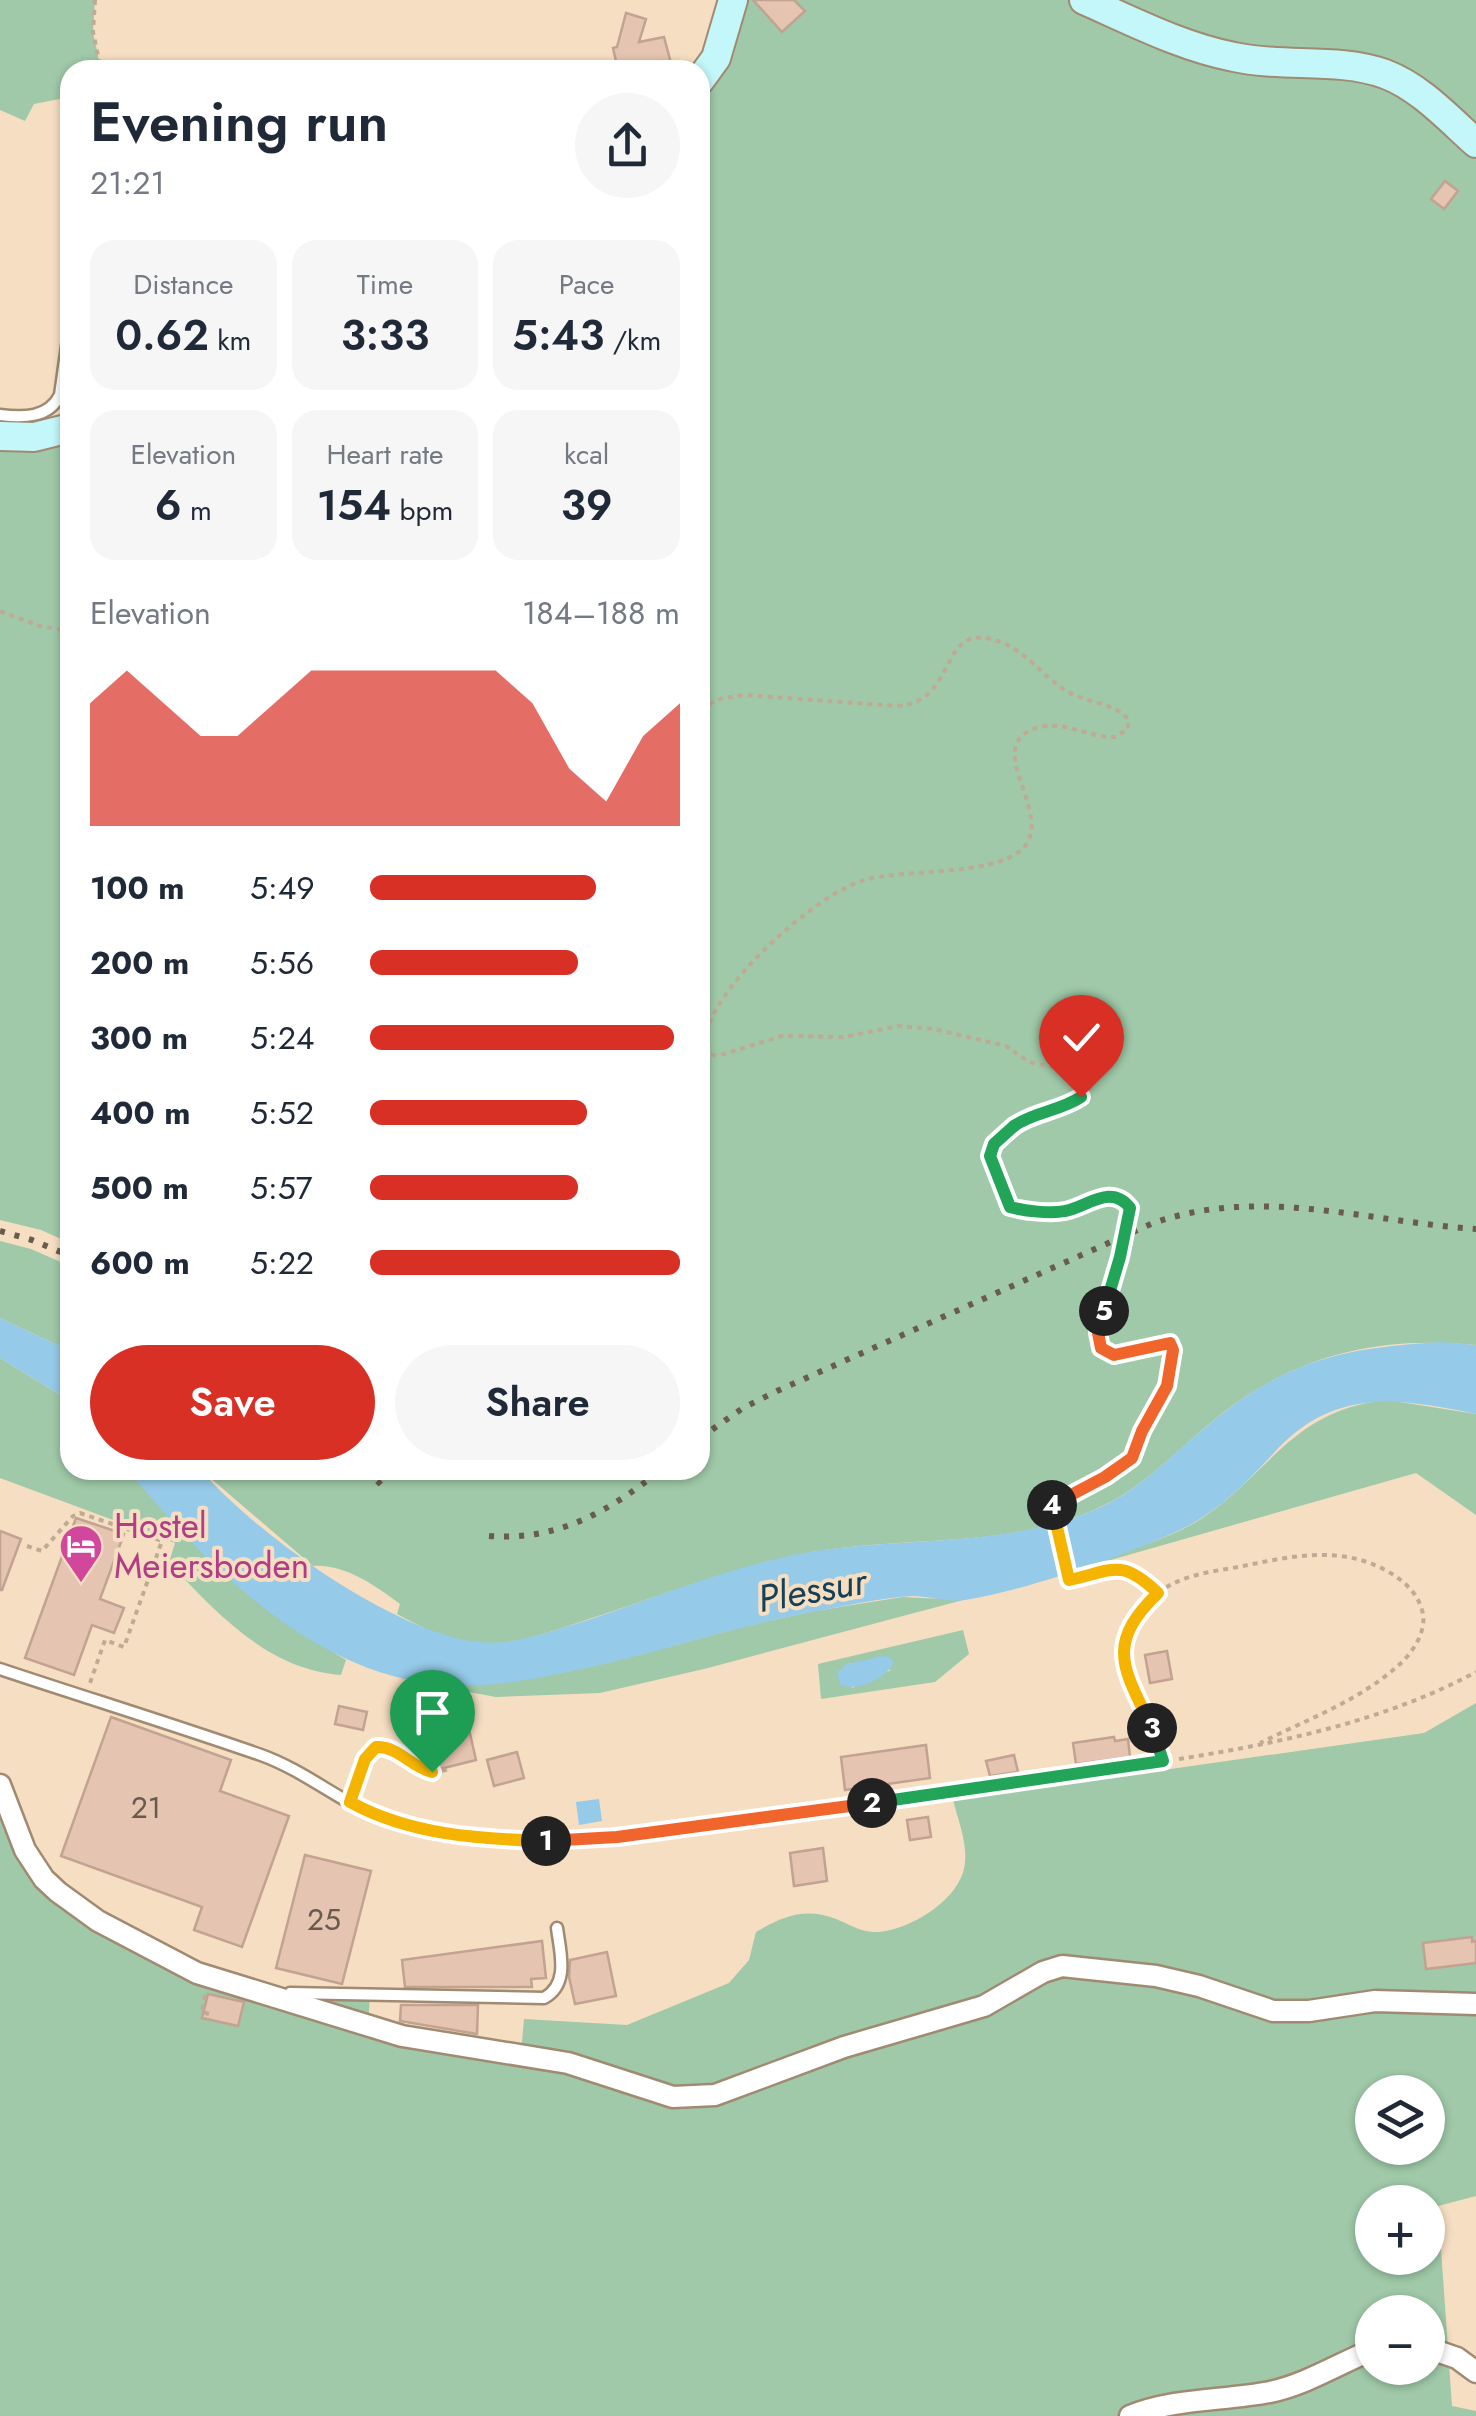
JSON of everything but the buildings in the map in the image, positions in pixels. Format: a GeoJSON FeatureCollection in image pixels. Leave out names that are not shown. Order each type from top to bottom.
{"type":"FeatureCollection","features":[{"type":"Feature","properties":{"kind":"main road"},"geometry":{"type":"LineString","coordinates":[[710,66],[716,58],[732,0]]}},
{"type":"Feature","properties":{"kind":"main road"},"geometry":{"type":"LineString","coordinates":[[1084,0],[1182,42],[1235,58],[1358,68],[1385,74],[1412,88],[1476,143]]}},
{"type":"Feature","properties":{"kind":"main road"},"geometry":{"type":"LineString","coordinates":[[0,436],[34,437],[60,430]]}},
{"type":"Feature","properties":{"kind":"street"},"geometry":{"type":"LineString","coordinates":[[0,1784],[25,1850],[58,1892],[83,1912],[209,1978],[402,2036],[568,2063],[685,2099],[715,2096],[844,2046],[984,2006],[1043,1972],[1062,1966],[1156,1976],[1273,2011],[1395,2001],[1476,2004]]}},
{"type":"Feature","properties":{"kind":"street"},"geometry":{"type":"LineString","coordinates":[[1445,2354],[1476,2372]]}},
{"type":"Feature","properties":{"kind":"street"},"geometry":{"type":"LineString","coordinates":[[1130,2416],[1162,2405],[1282,2388],[1323,2375],[1355,2359]]}},
{"type":"Feature","properties":{"kind":"lane"},"geometry":{"type":"LineString","coordinates":[[0,415],[32,415],[55,405],[60,395]]}},
{"type":"Feature","properties":{"kind":"lane"},"geometry":{"type":"LineString","coordinates":[[0,1669],[264,1756],[371,1814],[427,1831],[561,1841],[708,1825],[1163,1761]]}},
{"type":"Feature","properties":{"kind":"lane"},"geometry":{"type":"LineString","coordinates":[[244,1988],[316,1995],[544,1998],[555,1991],[560,1980],[557,1928]]}},
{"type":"Feature","properties":{"kind":"path"},"geometry":{"type":"LineString","coordinates":[[95,0],[94,32],[99,60]]}},
{"type":"Feature","properties":{"kind":"path"},"geometry":{"type":"LineString","coordinates":[[0,610],[60,629]]}},
{"type":"Feature","properties":{"kind":"path"},"geometry":{"type":"LineString","coordinates":[[710,704],[745,695],[911,704],[937,687],[957,647],[970,640],[985,639],[1016,650],[1073,695],[1120,710],[1128,718],[1128,729],[1115,737],[1053,725],[1022,736],[1015,746],[1014,758],[1032,821],[1026,845],[1006,859],[992,863],[876,878],[842,889],[758,955],[710,1022]]}},
{"type":"Feature","properties":{"kind":"path"},"geometry":{"type":"LineString","coordinates":[[710,1054],[716,1056],[782,1036],[844,1037],[890,1026],[920,1027],[1006,1046],[1040,1065],[1060,1066],[1096,1052],[1102,1055],[1096,1074],[1081,1097],[1016,1124],[994,1144],[990,1153],[1013,1208],[1062,1212],[1111,1196],[1127,1202],[1130,1216],[1098,1329],[1098,1343],[1114,1355],[1170,1343],[1173,1350],[1167,1386],[1132,1458],[1056,1502],[1052,1515],[1069,1580],[1128,1569],[1158,1593]]}},
{"type":"Feature","properties":{"kind":"path"},"geometry":{"type":"LineString","coordinates":[[27,1546],[42,1551],[80,1513],[162,1542],[124,1647],[104,1640],[85,1698]]}},
{"type":"Feature","properties":{"kind":"path"},"geometry":{"type":"LineString","coordinates":[[1251,1748],[1344,1700],[1401,1664],[1419,1639],[1424,1616],[1417,1597],[1404,1582],[1380,1567],[1354,1558],[1313,1554],[1194,1576],[1158,1593],[1130,1627],[1122,1655],[1129,1684],[1154,1733],[1163,1761],[1251,1748],[1392,1709],[1476,1672]]}},
{"type":"Feature","properties":{"kind":"path"},"geometry":{"type":"LineString","coordinates":[[350,1802],[365,1759],[376,1747],[392,1748],[429,1772],[450,1770]]}},
{"type":"Feature","properties":{"kind":"path"},"geometry":{"type":"LineString","coordinates":[[206,1993],[202,2012],[210,2014]]}},
{"type":"Feature","properties":{"kind":"green space"},"geometry":{"type":"Polygon","coordinates":[[[0,0],[95,0],[93,32],[99,60],[60,60],[60,99],[34,104],[25,121],[0,110],[0,0]]]}},
{"type":"Feature","properties":{"kind":"green space"},"geometry":{"type":"Polygon","coordinates":[[[733,0],[1476,0],[1476,1345],[1438,1343],[1367,1348],[1301,1367],[1239,1401],[1126,1493],[1057,1523],[981,1537],[864,1545],[788,1557],[714,1577],[533,1637],[497,1643],[458,1640],[397,1614],[400,1604],[359,1577],[336,1568],[313,1566],[213,1480],[710,1480],[708,60],[733,0]]]}},
{"type":"Feature","properties":{"kind":"green space"},"geometry":{"type":"Polygon","coordinates":[[[60,429],[60,1239],[0,1220],[0,436],[60,429]]]}},
{"type":"Feature","properties":{"kind":"green space"},"geometry":{"type":"Polygon","coordinates":[[[0,1241],[60,1262],[60,1346],[0,1318],[0,1241]]]}},
{"type":"Feature","properties":{"kind":"green space"},"geometry":{"type":"Polygon","coordinates":[[[0,1358],[60,1395],[60,1480],[137,1480],[203,1551],[255,1598],[346,1660],[341,1675],[290,1662],[246,1636],[169,1563],[175,1543],[0,1478],[0,1358]]]}},
{"type":"Feature","properties":{"kind":"green space"},"geometry":{"type":"Polygon","coordinates":[[[1387,1400],[1476,1414],[1476,1515],[1416,1473],[1086,1567],[1201,1519],[1305,1429],[1328,1416],[1387,1400]]]}},
{"type":"Feature","properties":{"kind":"green space"},"geometry":{"type":"Polygon","coordinates":[[[903,1597],[963,1600],[600,1693],[496,1697],[398,1679],[489,1682],[577,1670],[790,1616],[903,1597]]]}},
{"type":"Feature","properties":{"kind":"green space"},"geometry":{"type":"Polygon","coordinates":[[[963,1630],[969,1654],[935,1682],[821,1699],[818,1664],[963,1630]],[[870,1661],[847,1664],[852,1688],[891,1670],[870,1661]]]}},
{"type":"Feature","properties":{"kind":"green space"},"geometry":{"type":"Polygon","coordinates":[[[1476,1703],[1476,2196],[1445,2204],[1445,2185],[1355,2185],[1355,2275],[1443,2275],[1444,2295],[1355,2295],[1355,2385],[1445,2385],[1445,2306],[1452,2406],[1476,2411],[1476,2416],[0,2416],[0,1785],[59,1892],[245,1988],[370,1995],[368,2026],[521,2054],[524,2019],[627,2025],[729,1983],[749,1960],[756,1932],[785,1918],[825,1915],[873,1932],[917,1920],[944,1901],[962,1876],[965,1846],[953,1800],[1424,1733],[1476,1703]]]}},
{"type":"Feature","properties":{"kind":"water"},"geometry":{"type":"Polygon","coordinates":[[[0,1318],[60,1346],[60,1395],[0,1358],[0,1318]]]}},
{"type":"Feature","properties":{"kind":"water","name":"Plessur"},"geometry":{"type":"Polygon","coordinates":[[[1406,1345],[1476,1345],[1476,1414],[1393,1402],[1343,1408],[1319,1417],[1296,1432],[1206,1515],[1130,1551],[1046,1580],[958,1601],[912,1596],[860,1603],[759,1623],[617,1661],[488,1685],[445,1685],[397,1677],[351,1661],[308,1638],[228,1578],[137,1480],[211,1480],[298,1555],[384,1609],[428,1629],[468,1640],[503,1642],[547,1633],[716,1576],[793,1555],[982,1537],[1056,1523],[1123,1495],[1258,1388],[1313,1362],[1406,1345]]]}},
{"type":"Feature","properties":{"kind":"water"},"geometry":{"type":"Polygon","coordinates":[[[883,1656],[894,1663],[878,1679],[855,1687],[840,1685],[837,1672],[847,1664],[883,1656]]]}},
{"type":"Feature","properties":{"kind":"water"},"geometry":{"type":"Polygon","coordinates":[[[599,1799],[602,1821],[579,1825],[576,1802],[599,1799]]]}},
{"type":"Feature","properties":{"kind":"railway"},"geometry":{"type":"LineString","coordinates":[[710,1431],[777,1391],[1151,1224],[1191,1213],[1231,1207],[1313,1209],[1476,1229]]}},
{"type":"Feature","properties":{"kind":"railway"},"geometry":{"type":"LineString","coordinates":[[0,1231],[60,1252]]}},
{"type":"Feature","properties":{"kind":"railway"},"geometry":{"type":"LineString","coordinates":[[377,1480],[387,1491]]}},
{"type":"Feature","properties":{"kind":"railway"},"geometry":{"type":"LineString","coordinates":[[489,1536],[538,1534],[581,1521],[647,1480]]}},
{"type":"Feature","properties":{"kind":"place","name":"Hostel Meiersboden"},"geometry":{"type":"Point","coordinates":[81,1584]}},
{"type":"Feature","properties":{"kind":"route"},"geometry":{"type":"LineString","coordinates":[[432,1772],[416,1766],[392,1748],[376,1747],[365,1759],[350,1802],[371,1814],[427,1831],[561,1841],[836,1808],[1163,1761],[1154,1733],[1129,1684],[1122,1655],[1130,1627],[1158,1593],[1128,1569],[1069,1580],[1051,1510],[1056,1502],[1132,1458],[1167,1386],[1173,1348],[1170,1343],[1114,1355],[1098,1343],[1098,1329],[1130,1216],[1127,1202],[1111,1196],[1062,1212],[1017,1210],[1010,1207],[990,1156],[997,1141],[1016,1124],[1081,1097]]}}]}
